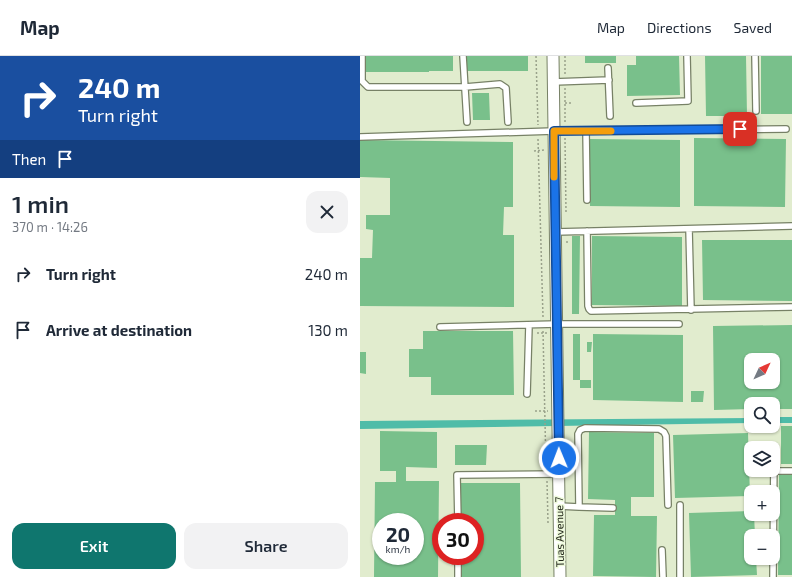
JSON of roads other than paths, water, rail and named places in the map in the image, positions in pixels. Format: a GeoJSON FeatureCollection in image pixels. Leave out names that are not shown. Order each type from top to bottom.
{"type":"FeatureCollection","features":[{"type":"Feature","properties":{"kind":"street","name":"Tuas Avenue 7"},"geometry":{"type":"LineString","coordinates":[[553,56],[560,577]]}},
{"type":"Feature","properties":{"kind":"lane"},"geometry":{"type":"LineString","coordinates":[[362,56],[362,81],[368,87],[465,87],[500,84],[506,88],[508,122]]}},
{"type":"Feature","properties":{"kind":"lane"},"geometry":{"type":"LineString","coordinates":[[463,56],[467,122]]}},
{"type":"Feature","properties":{"kind":"lane"},"geometry":{"type":"LineString","coordinates":[[636,103],[688,101],[687,56]]}},
{"type":"Feature","properties":{"kind":"lane"},"geometry":{"type":"LineString","coordinates":[[755,56],[756,111]]}},
{"type":"Feature","properties":{"kind":"lane"},"geometry":{"type":"LineString","coordinates":[[608,68],[610,116]]}},
{"type":"Feature","properties":{"kind":"lane"},"geometry":{"type":"LineString","coordinates":[[553,82],[609,80]]}},
{"type":"Feature","properties":{"kind":"lane"},"geometry":{"type":"LineString","coordinates":[[360,137],[554,131],[786,128]]}},
{"type":"Feature","properties":{"kind":"lane"},"geometry":{"type":"LineString","coordinates":[[586,131],[587,200]]}},
{"type":"Feature","properties":{"kind":"lane"},"geometry":{"type":"LineString","coordinates":[[556,232],[792,226]]}},
{"type":"Feature","properties":{"kind":"lane"},"geometry":{"type":"LineString","coordinates":[[689,229],[691,310]]}},
{"type":"Feature","properties":{"kind":"lane"},"geometry":{"type":"LineString","coordinates":[[588,231],[589,309],[593,311],[792,307]]}},
{"type":"Feature","properties":{"kind":"lane"},"geometry":{"type":"LineString","coordinates":[[440,327],[529,324],[679,324]]}},
{"type":"Feature","properties":{"kind":"lane"},"geometry":{"type":"LineString","coordinates":[[527,394],[529,324]]}},
{"type":"Feature","properties":{"kind":"lane"},"geometry":{"type":"LineString","coordinates":[[579,507],[578,434],[580,430],[585,428],[659,429],[664,432],[666,436],[668,505]]}},
{"type":"Feature","properties":{"kind":"lane"},"geometry":{"type":"LineString","coordinates":[[780,471],[792,471]]}},
{"type":"Feature","properties":{"kind":"lane"},"geometry":{"type":"LineString","coordinates":[[458,513],[457,475],[559,474]]}},
{"type":"Feature","properties":{"kind":"lane"},"geometry":{"type":"LineString","coordinates":[[773,577],[774,477]]}},
{"type":"Feature","properties":{"kind":"lane"},"geometry":{"type":"LineString","coordinates":[[680,504],[680,577]]}},
{"type":"Feature","properties":{"kind":"lane"},"geometry":{"type":"LineString","coordinates":[[559,506],[613,508]]}},
{"type":"Feature","properties":{"kind":"lane"},"geometry":{"type":"LineString","coordinates":[[662,550],[663,577]]}},
{"type":"Feature","properties":{"kind":"lane"},"geometry":{"type":"LineString","coordinates":[[458,565],[458,577]]}},
{"type":"Feature","properties":{"kind":"water"},"geometry":{"type":"Polygon","coordinates":[[[780,417],[792,417],[792,423],[780,423],[780,417]]]}},
{"type":"Feature","properties":{"kind":"water"},"geometry":{"type":"Polygon","coordinates":[[[744,418],[744,423],[360,429],[360,421],[744,418]]]}}]}
